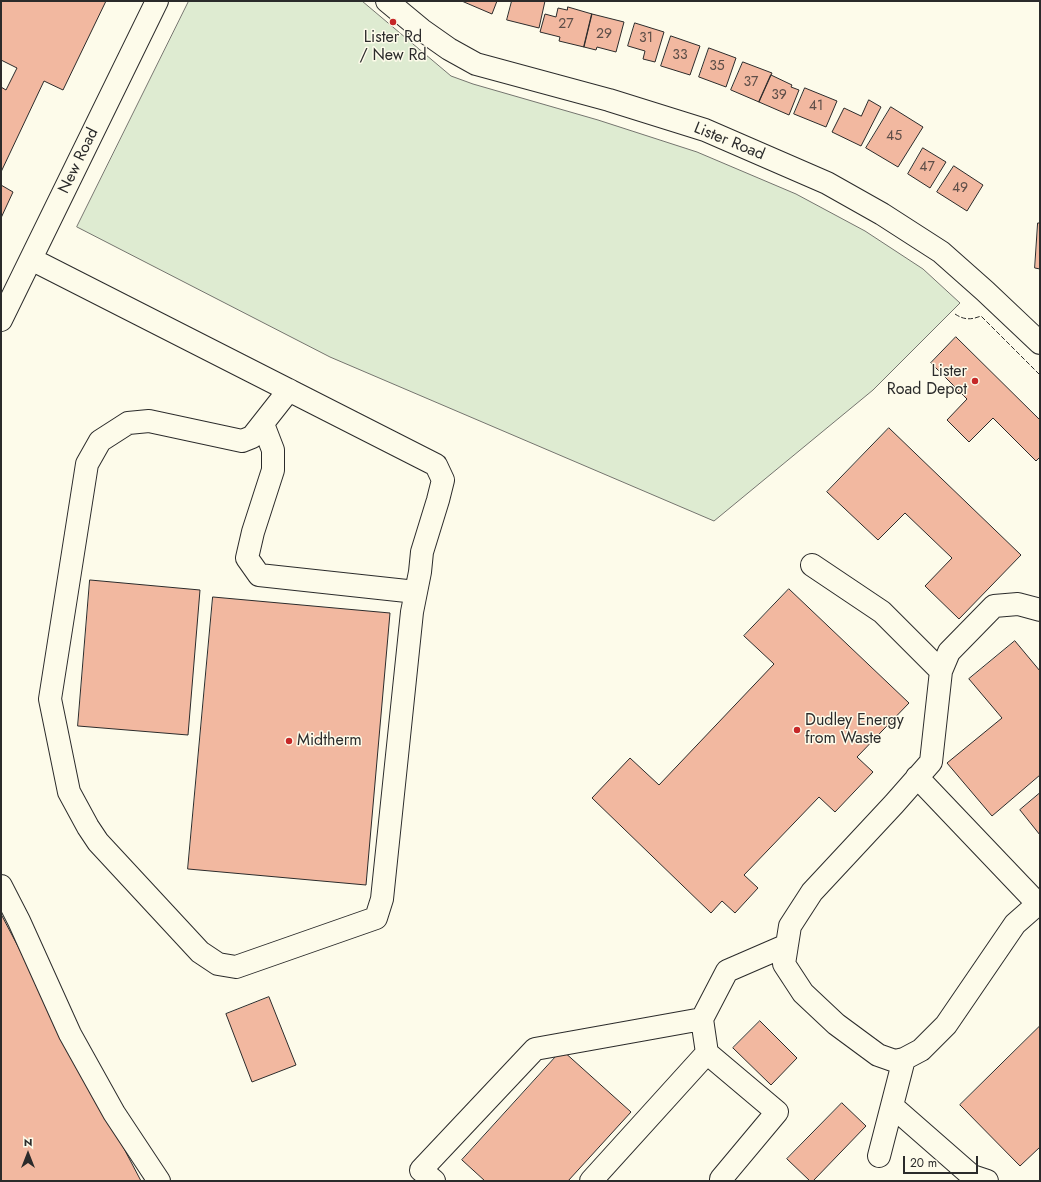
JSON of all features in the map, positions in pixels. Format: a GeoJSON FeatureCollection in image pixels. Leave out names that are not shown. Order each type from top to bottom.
{"type":"FeatureCollection","features":[{"type":"Feature","properties":{"kind":"street","name":"New Road"},"geometry":{"type":"LineString","coordinates":[[1,320],[157,1]]}},
{"type":"Feature","properties":{"kind":"street","name":"Lister Road"},"geometry":{"type":"LineString","coordinates":[[387,1],[448,50],[476,64],[609,100],[705,130],[827,183],[882,214],[941,252],[1040,343]]}},
{"type":"Feature","properties":{"kind":"street"},"geometry":{"type":"LineString","coordinates":[[31,259],[289,390],[436,465],[443,480],[422,552],[412,612],[382,899],[376,918],[236,967],[218,964],[200,952],[98,842],[88,828],[69,792],[50,699],[87,464],[100,441],[128,423],[149,421],[242,441],[252,437],[289,390]]}},
{"type":"Feature","properties":{"kind":"street"},"geometry":{"type":"LineString","coordinates":[[263,424],[273,450],[273,470],[252,532],[247,558],[259,575],[416,592]]}},
{"type":"Feature","properties":{"kind":"street"},"geometry":{"type":"LineString","coordinates":[[812,565],[882,612],[941,672]]}},
{"type":"Feature","properties":{"kind":"street"},"geometry":{"type":"LineString","coordinates":[[918,777],[1039,903],[1015,924],[946,1025],[920,1050],[908,1058],[895,1061],[878,1055],[836,1024],[803,993],[784,964],[790,926],[812,892],[931,762],[941,672],[949,652],[994,606],[1018,604],[1040,610]]}},
{"type":"Feature","properties":{"kind":"street"},"geometry":{"type":"LineString","coordinates":[[1,886],[19,920],[70,1034],[114,1113],[137,1150],[160,1181]]}},
{"type":"Feature","properties":{"kind":"street"},"geometry":{"type":"LineString","coordinates":[[721,1179],[777,1112],[707,1053],[702,1019],[727,971],[787,945]]}},
{"type":"Feature","properties":{"kind":"street"},"geometry":{"type":"LineString","coordinates":[[434,1181],[421,1170],[535,1049],[702,1019]]}},
{"type":"Feature","properties":{"kind":"street"},"geometry":{"type":"LineString","coordinates":[[591,1181],[707,1053]]}},
{"type":"Feature","properties":{"kind":"street"},"geometry":{"type":"LineString","coordinates":[[879,1156],[904,1059]]}},
{"type":"Feature","properties":{"kind":"street"},"geometry":{"type":"LineString","coordinates":[[892,1106],[972,1176],[987,1181]]}},
{"type":"Feature","properties":{"kind":"green space"},"geometry":{"type":"Polygon","coordinates":[[[189,1],[362,1],[451,76],[473,84],[598,120],[697,152],[796,194],[865,231],[923,269],[960,303],[873,390],[714,521],[330,357],[77,227],[189,1]]]}},
{"type":"Feature","properties":{"kind":"building"},"geometry":{"type":"Polygon","coordinates":[[[1,1],[106,1],[63,90],[44,81],[1,172],[1,87],[6,90],[17,68],[1,60],[1,1]]]}},
{"type":"Feature","properties":{"kind":"building"},"geometry":{"type":"Polygon","coordinates":[[[497,1],[492,14],[464,2],[497,1]]]}},
{"type":"Feature","properties":{"kind":"building"},"geometry":{"type":"Polygon","coordinates":[[[512,1],[545,1],[539,28],[507,20],[512,1]]]}},
{"type":"Feature","properties":{"kind":"building"},"geometry":{"type":"Polygon","coordinates":[[[568,7],[592,14],[584,47],[559,41],[560,37],[540,32],[545,14],[556,17],[558,8],[567,10],[568,7]]]}},
{"type":"Feature","properties":{"kind":"building"},"geometry":{"type":"Polygon","coordinates":[[[592,14],[624,22],[616,52],[597,47],[596,50],[584,47],[592,14]]]}},
{"type":"Feature","properties":{"kind":"building"},"geometry":{"type":"Polygon","coordinates":[[[635,23],[664,32],[655,62],[643,59],[645,51],[628,46],[635,23]]]}},
{"type":"Feature","properties":{"kind":"building"},"geometry":{"type":"Polygon","coordinates":[[[671,36],[700,46],[690,75],[661,66],[671,36]]]}},
{"type":"Feature","properties":{"kind":"building"},"geometry":{"type":"Polygon","coordinates":[[[709,48],[736,58],[726,87],[699,77],[709,48]]]}},
{"type":"Feature","properties":{"kind":"building"},"geometry":{"type":"Polygon","coordinates":[[[743,62],[772,73],[759,102],[731,90],[743,62]]]}},
{"type":"Feature","properties":{"kind":"building"},"geometry":{"type":"Polygon","coordinates":[[[771,75],[799,90],[789,115],[759,102],[771,75]]]}},
{"type":"Feature","properties":{"kind":"building"},"geometry":{"type":"Polygon","coordinates":[[[805,88],[837,101],[826,127],[794,114],[805,88]]]}},
{"type":"Feature","properties":{"kind":"building"},"geometry":{"type":"Polygon","coordinates":[[[869,100],[881,107],[861,146],[832,132],[844,108],[861,116],[869,100]]]}},
{"type":"Feature","properties":{"kind":"building"},"geometry":{"type":"Polygon","coordinates":[[[891,107],[923,127],[898,167],[866,148],[891,107]]]}},
{"type":"Feature","properties":{"kind":"building"},"geometry":{"type":"Polygon","coordinates":[[[923,148],[946,162],[930,188],[908,174],[923,148]]]}},
{"type":"Feature","properties":{"kind":"building"},"geometry":{"type":"Polygon","coordinates":[[[954,166],[983,185],[967,211],[937,192],[954,166]]]}},
{"type":"Feature","properties":{"kind":"building"},"geometry":{"type":"Polygon","coordinates":[[[1,185],[13,192],[1,218],[1,185]]]}},
{"type":"Feature","properties":{"kind":"building"},"geometry":{"type":"Polygon","coordinates":[[[1038,223],[1040,223],[1040,269],[1035,268],[1038,223]]]}},
{"type":"Feature","properties":{"kind":"building","name":"Lister Road Depot"},"geometry":{"type":"Polygon","coordinates":[[[956,337],[1040,420],[1040,457],[1036,461],[993,418],[969,442],[947,420],[967,399],[931,363],[956,337]]]}},
{"type":"Feature","properties":{"kind":"building"},"geometry":{"type":"Polygon","coordinates":[[[889,428],[1021,555],[959,619],[925,586],[952,558],[905,513],[878,540],[827,492],[889,428]]]}},
{"type":"Feature","properties":{"kind":"building"},"geometry":{"type":"Polygon","coordinates":[[[90,580],[200,590],[188,735],[78,726],[90,580]]]}},
{"type":"Feature","properties":{"kind":"building","name":"Dudley Energy from Waste"},"geometry":{"type":"Polygon","coordinates":[[[789,589],[909,703],[857,757],[873,772],[835,812],[819,797],[744,875],[758,888],[735,913],[722,901],[711,913],[592,798],[630,758],[659,785],[774,664],[744,636],[789,589]]]}},
{"type":"Feature","properties":{"kind":"building","name":"Midtherm"},"geometry":{"type":"Polygon","coordinates":[[[213,597],[390,613],[366,885],[188,869],[213,597]]]}},
{"type":"Feature","properties":{"kind":"building"},"geometry":{"type":"Polygon","coordinates":[[[1015,641],[1040,671],[1040,775],[992,816],[947,763],[1002,718],[969,679],[1015,641]]]}},
{"type":"Feature","properties":{"kind":"building"},"geometry":{"type":"Polygon","coordinates":[[[1040,793],[1040,835],[1020,810],[1040,793]]]}},
{"type":"Feature","properties":{"kind":"building"},"geometry":{"type":"Polygon","coordinates":[[[1,914],[141,1181],[1,1181],[1,914]]]}},
{"type":"Feature","properties":{"kind":"building"},"geometry":{"type":"Polygon","coordinates":[[[269,997],[296,1065],[252,1082],[226,1014],[269,997]]]}},
{"type":"Feature","properties":{"kind":"building"},"geometry":{"type":"Polygon","coordinates":[[[760,1021],[797,1058],[771,1085],[733,1048],[760,1021]]]}},
{"type":"Feature","properties":{"kind":"building"},"geometry":{"type":"Polygon","coordinates":[[[1040,1026],[1040,1147],[1020,1166],[960,1105],[1040,1026]]]}},
{"type":"Feature","properties":{"kind":"building"},"geometry":{"type":"Polygon","coordinates":[[[562,1050],[631,1112],[568,1181],[485,1181],[462,1160],[562,1050]]]}},
{"type":"Feature","properties":{"kind":"building"},"geometry":{"type":"Polygon","coordinates":[[[842,1103],[866,1126],[813,1181],[810,1181],[787,1159],[842,1103]]]}},
{"type":"Feature","properties":{"kind":"fence"},"geometry":{"type":"LineString","coordinates":[[955,314],[968,319],[981,316],[1040,375]]}},
{"type":"Feature","properties":{"kind":"place","name":"Lister Rd / New Rd"},"geometry":{"type":"Point","coordinates":[393,22]}},
{"type":"Feature","properties":{"kind":"place","name":"Lister Road Depot"},"geometry":{"type":"Point","coordinates":[975,381]}},
{"type":"Feature","properties":{"kind":"place","name":"Dudley Energy from Waste"},"geometry":{"type":"Point","coordinates":[797,730]}},
{"type":"Feature","properties":{"kind":"place","name":"Midtherm"},"geometry":{"type":"Point","coordinates":[289,741]}}]}
